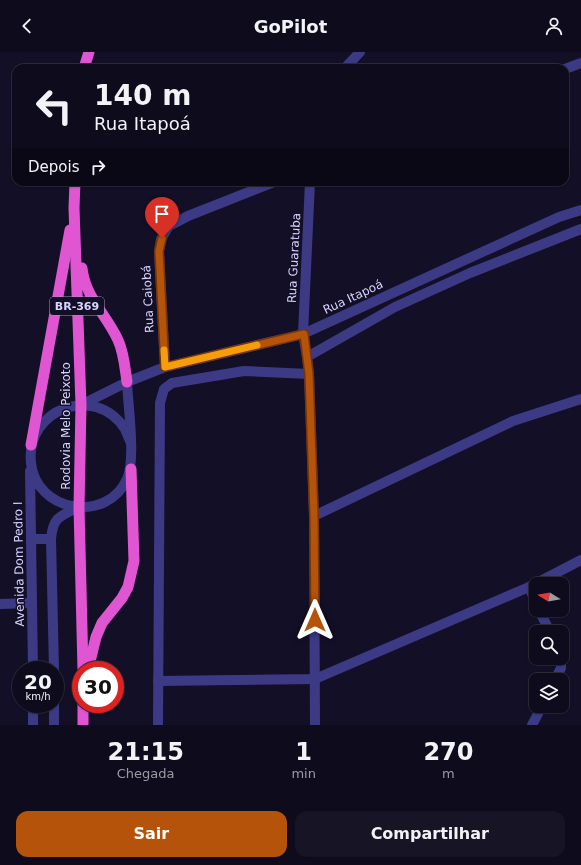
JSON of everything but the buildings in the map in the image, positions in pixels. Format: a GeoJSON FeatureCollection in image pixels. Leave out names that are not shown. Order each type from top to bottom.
{"type":"FeatureCollection","features":[{"type":"Feature","properties":{"kind":"highway"},"geometry":{"type":"LineString","coordinates":[[85,64],[89,52]]}},
{"type":"Feature","properties":{"kind":"highway","name":"Rodovia Melo Peixoto"},"geometry":{"type":"LineString","coordinates":[[75,186],[74,208],[81,405],[79,507],[83,661]]}},
{"type":"Feature","properties":{"kind":"highway"},"geometry":{"type":"LineString","coordinates":[[74,208],[85,286],[117,338],[122,350],[127,382]]}},
{"type":"Feature","properties":{"kind":"highway"},"geometry":{"type":"LineString","coordinates":[[31,444],[74,208]]}},
{"type":"Feature","properties":{"kind":"highway"},"geometry":{"type":"LineString","coordinates":[[90,661],[96,637],[102,623],[128,588],[134,561],[131,469]]}},
{"type":"Feature","properties":{"kind":"highway"},"geometry":{"type":"LineString","coordinates":[[83,713],[83,725]]}},
{"type":"Feature","properties":{"kind":"street"},"geometry":{"type":"LineString","coordinates":[[349,64],[360,52]]}},
{"type":"Feature","properties":{"kind":"street"},"geometry":{"type":"LineString","coordinates":[[569,68],[581,63]]}},
{"type":"Feature","properties":{"kind":"street","name":"Rua Caiobá"},"geometry":{"type":"LineString","coordinates":[[165,367],[159,251],[162,238],[169,226],[188,216],[264,186]]}},
{"type":"Feature","properties":{"kind":"street","name":"Rua Guaratuba"},"geometry":{"type":"LineString","coordinates":[[310,186],[304,334],[309,374],[314,516],[315,725]]}},
{"type":"Feature","properties":{"kind":"street","name":"Rua Itapoá"},"geometry":{"type":"LineString","coordinates":[[81,405],[127,382],[165,367],[304,334],[559,218],[581,210]]}},
{"type":"Feature","properties":{"kind":"street"},"geometry":{"type":"LineString","coordinates":[[307,357],[395,307],[470,273],[581,229]]}},
{"type":"Feature","properties":{"kind":"street"},"geometry":{"type":"LineString","coordinates":[[158,725],[160,403],[164,388],[172,383],[244,371],[309,374]]}},
{"type":"Feature","properties":{"kind":"street"},"geometry":{"type":"LineString","coordinates":[[127,382],[131,443],[131,469],[120,490],[100,504],[88,507],[66,505],[47,495],[40,487],[31,468],[31,444],[36,432],[43,422],[53,413],[65,408],[81,405],[92,406],[105,411],[116,419],[125,430],[131,443]]}},
{"type":"Feature","properties":{"kind":"street"},"geometry":{"type":"LineString","coordinates":[[314,516],[513,421],[581,399]]}},
{"type":"Feature","properties":{"kind":"street","name":"Avenida Dom Pedro I"},"geometry":{"type":"LineString","coordinates":[[30,457],[33,661]]}},
{"type":"Feature","properties":{"kind":"street"},"geometry":{"type":"LineString","coordinates":[[54,661],[52,527],[57,518],[79,507]]}},
{"type":"Feature","properties":{"kind":"street"},"geometry":{"type":"LineString","coordinates":[[31,539],[51,539]]}},
{"type":"Feature","properties":{"kind":"street"},"geometry":{"type":"LineString","coordinates":[[548,577],[581,560]]}},
{"type":"Feature","properties":{"kind":"street"},"geometry":{"type":"LineString","coordinates":[[158,681],[315,679],[529,587]]}},
{"type":"Feature","properties":{"kind":"street"},"geometry":{"type":"LineString","coordinates":[[0,604],[32,603]]}},
{"type":"Feature","properties":{"kind":"street"},"geometry":{"type":"LineString","coordinates":[[32,725],[33,713]]}},
{"type":"Feature","properties":{"kind":"street"},"geometry":{"type":"LineString","coordinates":[[54,713],[54,725]]}},
{"type":"Feature","properties":{"kind":"street"},"geometry":{"type":"LineString","coordinates":[[532,725],[538,713]]}},
{"type":"Feature","properties":{"kind":"slow traffic"},"geometry":{"type":"LineString","coordinates":[[164,350],[165,367],[257,345]]}},
{"type":"Feature","properties":{"kind":"route"},"geometry":{"type":"LineString","coordinates":[[162,238],[159,251],[165,367],[304,334],[309,374],[314,516],[315,620]]}}]}
